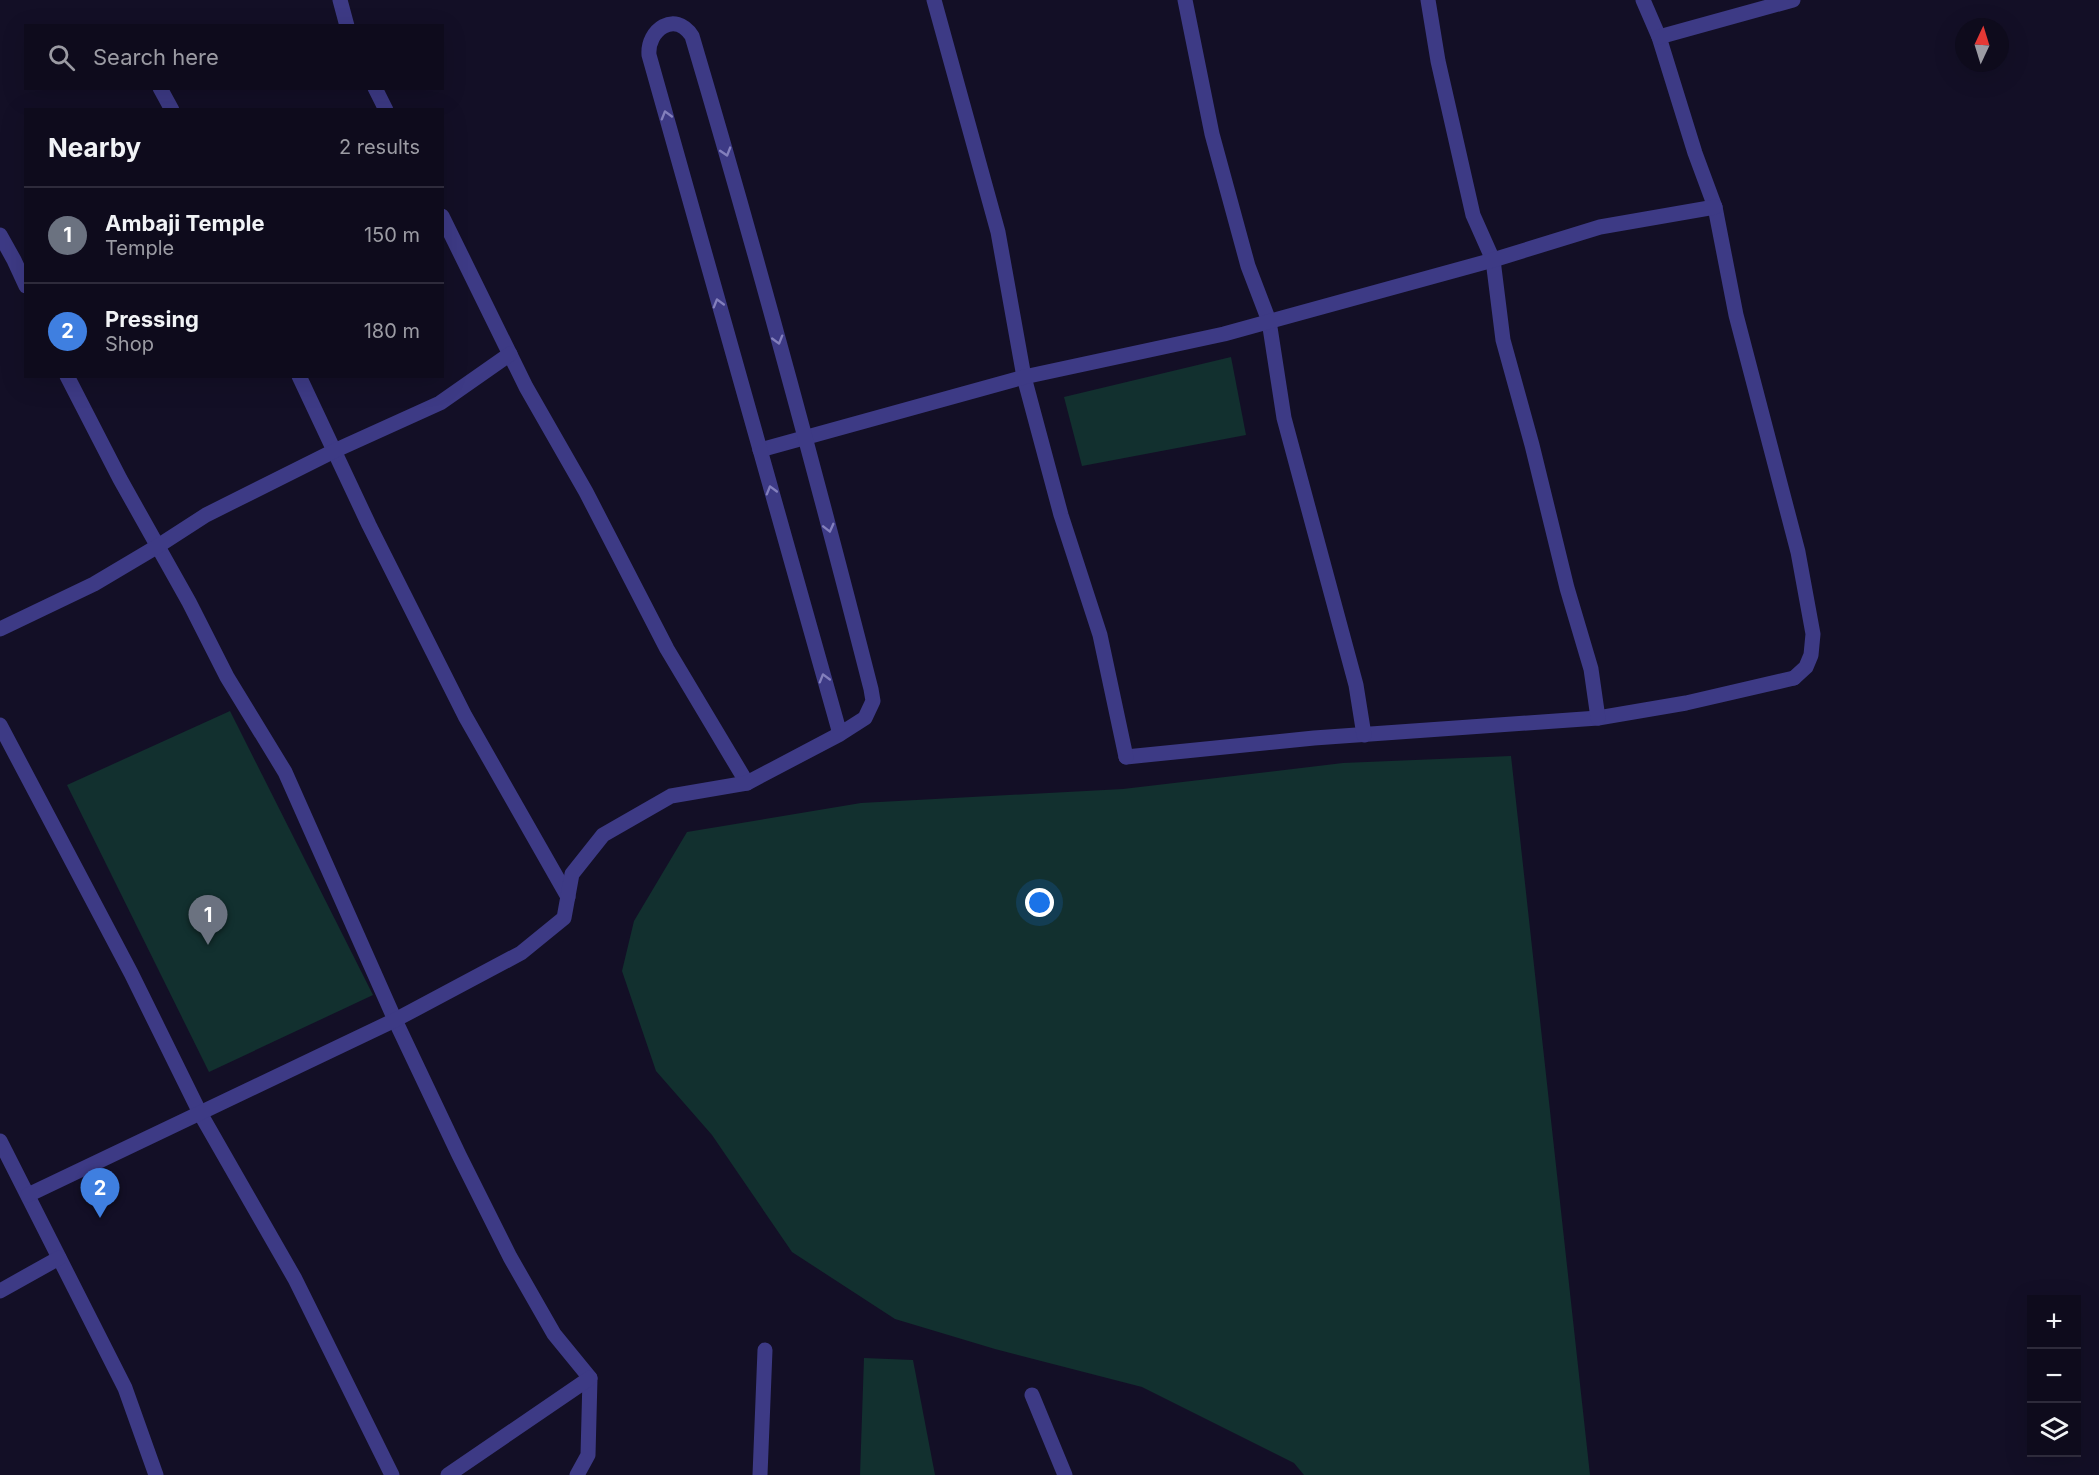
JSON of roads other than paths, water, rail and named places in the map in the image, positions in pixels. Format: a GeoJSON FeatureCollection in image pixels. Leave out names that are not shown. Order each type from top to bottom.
{"type":"FeatureCollection","features":[{"type":"Feature","properties":{"kind":"street"},"geometry":{"type":"LineString","coordinates":[[340,0],[346,24]]}},
{"type":"Feature","properties":{"kind":"street"},"geometry":{"type":"LineString","coordinates":[[934,0],[998,232],[1024,377],[1061,515],[1100,635],[1126,757],[1364,735],[1598,718],[1686,703],[1794,678],[1806,667],[1813,634],[1798,552],[1736,315],[1715,207],[1695,153],[1659,37],[1643,0]]}},
{"type":"Feature","properties":{"kind":"street"},"geometry":{"type":"LineString","coordinates":[[1185,0],[1212,134],[1248,266],[1269,321],[1284,418],[1356,685],[1364,735]]}},
{"type":"Feature","properties":{"kind":"street"},"geometry":{"type":"LineString","coordinates":[[1428,0],[1438,61],[1473,215],[1493,260],[1503,340],[1532,445],[1556,548],[1591,669],[1598,718]]}},
{"type":"Feature","properties":{"kind":"street"},"geometry":{"type":"LineString","coordinates":[[1659,37],[1793,0]]}},
{"type":"Feature","properties":{"kind":"street"},"geometry":{"type":"LineString","coordinates":[[28,1195],[395,1020],[521,952],[564,918],[572,874],[603,835],[671,796],[747,783],[840,735],[865,718],[873,701],[806,437],[738,191],[692,36],[682,25],[676,23],[667,25],[657,30],[651,37],[648,46],[649,55],[840,735]]}},
{"type":"Feature","properties":{"kind":"street"},"geometry":{"type":"LineString","coordinates":[[161,90],[171,108]]}},
{"type":"Feature","properties":{"kind":"street"},"geometry":{"type":"LineString","coordinates":[[376,90],[385,108]]}},
{"type":"Feature","properties":{"kind":"street"},"geometry":{"type":"LineString","coordinates":[[760,450],[1024,377],[1224,334],[1493,260],[1600,227],[1715,207]]}},
{"type":"Feature","properties":{"kind":"street"},"geometry":{"type":"LineString","coordinates":[[444,220],[526,387],[586,492],[667,649],[747,783]]}},
{"type":"Feature","properties":{"kind":"street"},"geometry":{"type":"LineString","coordinates":[[0,235],[24,282]]}},
{"type":"Feature","properties":{"kind":"street"},"geometry":{"type":"LineString","coordinates":[[0,629],[94,584],[206,515],[334,451],[440,403],[510,354]]}},
{"type":"Feature","properties":{"kind":"street"},"geometry":{"type":"LineString","coordinates":[[68,378],[227,677],[285,772],[395,1020],[510,1257],[554,1334],[590,1378],[588,1455],[577,1475]]}},
{"type":"Feature","properties":{"kind":"street"},"geometry":{"type":"LineString","coordinates":[[300,378],[465,716],[568,897]]}},
{"type":"Feature","properties":{"kind":"street"},"geometry":{"type":"LineString","coordinates":[[0,725],[131,973],[200,1113],[295,1279],[392,1475]]}},
{"type":"Feature","properties":{"kind":"street"},"geometry":{"type":"LineString","coordinates":[[0,1141],[125,1388],[156,1475]]}},
{"type":"Feature","properties":{"kind":"street"},"geometry":{"type":"LineString","coordinates":[[0,1291],[59,1258]]}},
{"type":"Feature","properties":{"kind":"street"},"geometry":{"type":"LineString","coordinates":[[760,1475],[765,1350]]}},
{"type":"Feature","properties":{"kind":"street"},"geometry":{"type":"LineString","coordinates":[[448,1475],[590,1378]]}},
{"type":"Feature","properties":{"kind":"street"},"geometry":{"type":"LineString","coordinates":[[1032,1395],[1065,1475]]}},
{"type":"Feature","properties":{"kind":"place","name":"Ambaji Temple"},"geometry":{"type":"Point","coordinates":[208,945]}},
{"type":"Feature","properties":{"kind":"place","name":"Pressing"},"geometry":{"type":"Point","coordinates":[100,1218]}}]}
